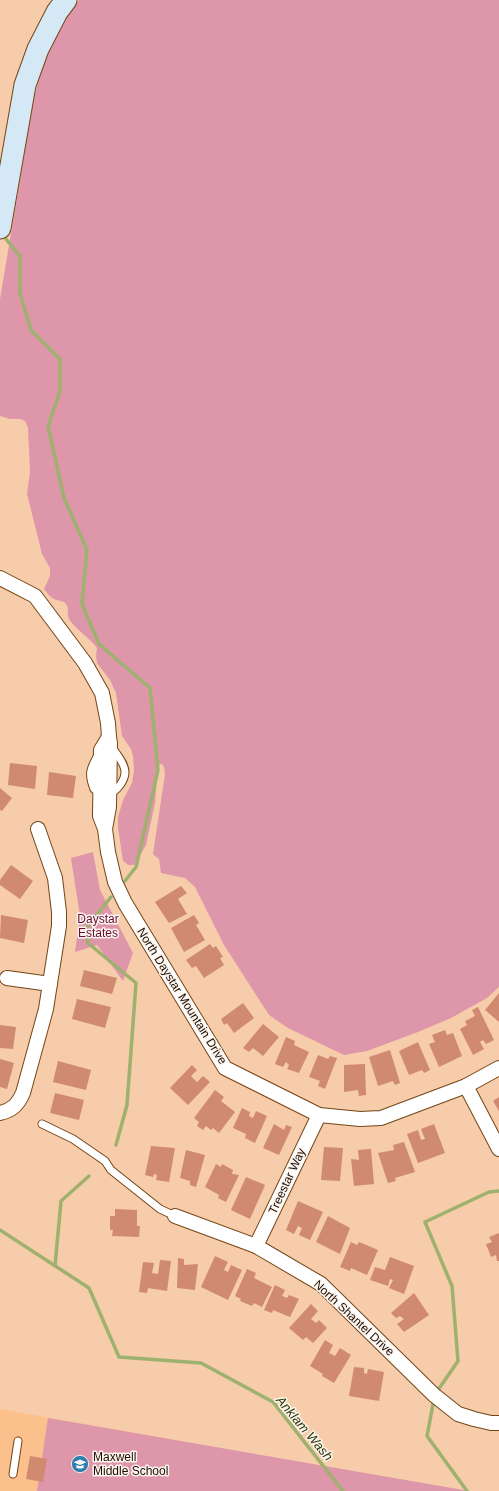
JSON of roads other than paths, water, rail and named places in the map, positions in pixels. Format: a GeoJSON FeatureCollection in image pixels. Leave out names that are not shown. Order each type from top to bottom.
{"type":"FeatureCollection","features":[{"type":"Feature","properties":{"kind":"main road"},"geometry":{"type":"LineString","coordinates":[[0,228],[25,85],[38,49],[57,12],[66,0]]}},
{"type":"Feature","properties":{"kind":"street","name":"North Daystar Mountain Drive"},"geometry":{"type":"LineString","coordinates":[[0,578],[35,596],[85,663],[102,693],[108,723],[105,793],[108,811],[105,829],[108,852],[115,882],[125,903],[225,1068],[319,1115],[360,1119],[381,1118],[466,1086],[499,1068]]}},
{"type":"Feature","properties":{"kind":"street"},"geometry":{"type":"LineString","coordinates":[[9,1114],[18,1104],[24,1093],[46,1009],[59,926],[58,898],[53,872],[38,829]]}},
{"type":"Feature","properties":{"kind":"street"},"geometry":{"type":"LineString","coordinates":[[7,978],[50,984]]}},
{"type":"Feature","properties":{"kind":"street"},"geometry":{"type":"LineString","coordinates":[[466,1086],[499,1149]]}},
{"type":"Feature","properties":{"kind":"street","name":"Treestar Way"},"geometry":{"type":"LineString","coordinates":[[256,1246],[319,1115]]}},
{"type":"Feature","properties":{"kind":"street","name":"North Shantel Drive"},"geometry":{"type":"LineString","coordinates":[[175,1216],[256,1246],[321,1284],[434,1395],[458,1414],[486,1422],[499,1423]]}},
{"type":"Feature","properties":{"kind":"lane"},"geometry":{"type":"LineString","coordinates":[[105,793],[94,789],[90,778],[92,766],[107,743]]}},
{"type":"Feature","properties":{"kind":"lane"},"geometry":{"type":"LineString","coordinates":[[42,1124],[73,1139],[105,1161],[111,1170],[160,1209],[175,1216]]}},
{"type":"Feature","properties":{"kind":"lane"},"geometry":{"type":"LineString","coordinates":[[13,1474],[18,1441]]}},
{"type":"Feature","properties":{"kind":"waterway"},"geometry":{"type":"LineString","coordinates":[[6,239],[20,256],[20,293],[31,330],[60,359],[60,391],[48,426],[64,498],[87,550],[82,604],[99,644],[150,688],[158,770],[136,867],[125,881]]}},
{"type":"Feature","properties":{"kind":"waterway"},"geometry":{"type":"LineString","coordinates":[[111,897],[86,928],[88,943],[136,983],[127,1105],[116,1145]]}},
{"type":"Feature","properties":{"kind":"waterway"},"geometry":{"type":"LineString","coordinates":[[55,1266],[61,1201],[89,1176]]}},
{"type":"Feature","properties":{"kind":"waterway"},"geometry":{"type":"LineString","coordinates":[[436,1393],[458,1361],[452,1286],[425,1222],[489,1192],[499,1191]]}},
{"type":"Feature","properties":{"kind":"waterway","name":"Anklam Wash"},"geometry":{"type":"LineString","coordinates":[[0,1230],[89,1288],[119,1357],[201,1363],[273,1402],[343,1491]]}},
{"type":"Feature","properties":{"kind":"waterway"},"geometry":{"type":"LineString","coordinates":[[434,1399],[427,1436],[467,1491]]}},
{"type":"Feature","properties":{"kind":"place","name":"Maxwell Middle School"},"geometry":{"type":"Point","coordinates":[80,1464]}},
{"type":"Feature","properties":{"kind":"park label","name":"Daystar Estates"},"geometry":{"type":"Point","coordinates":[98,926]}}]}
